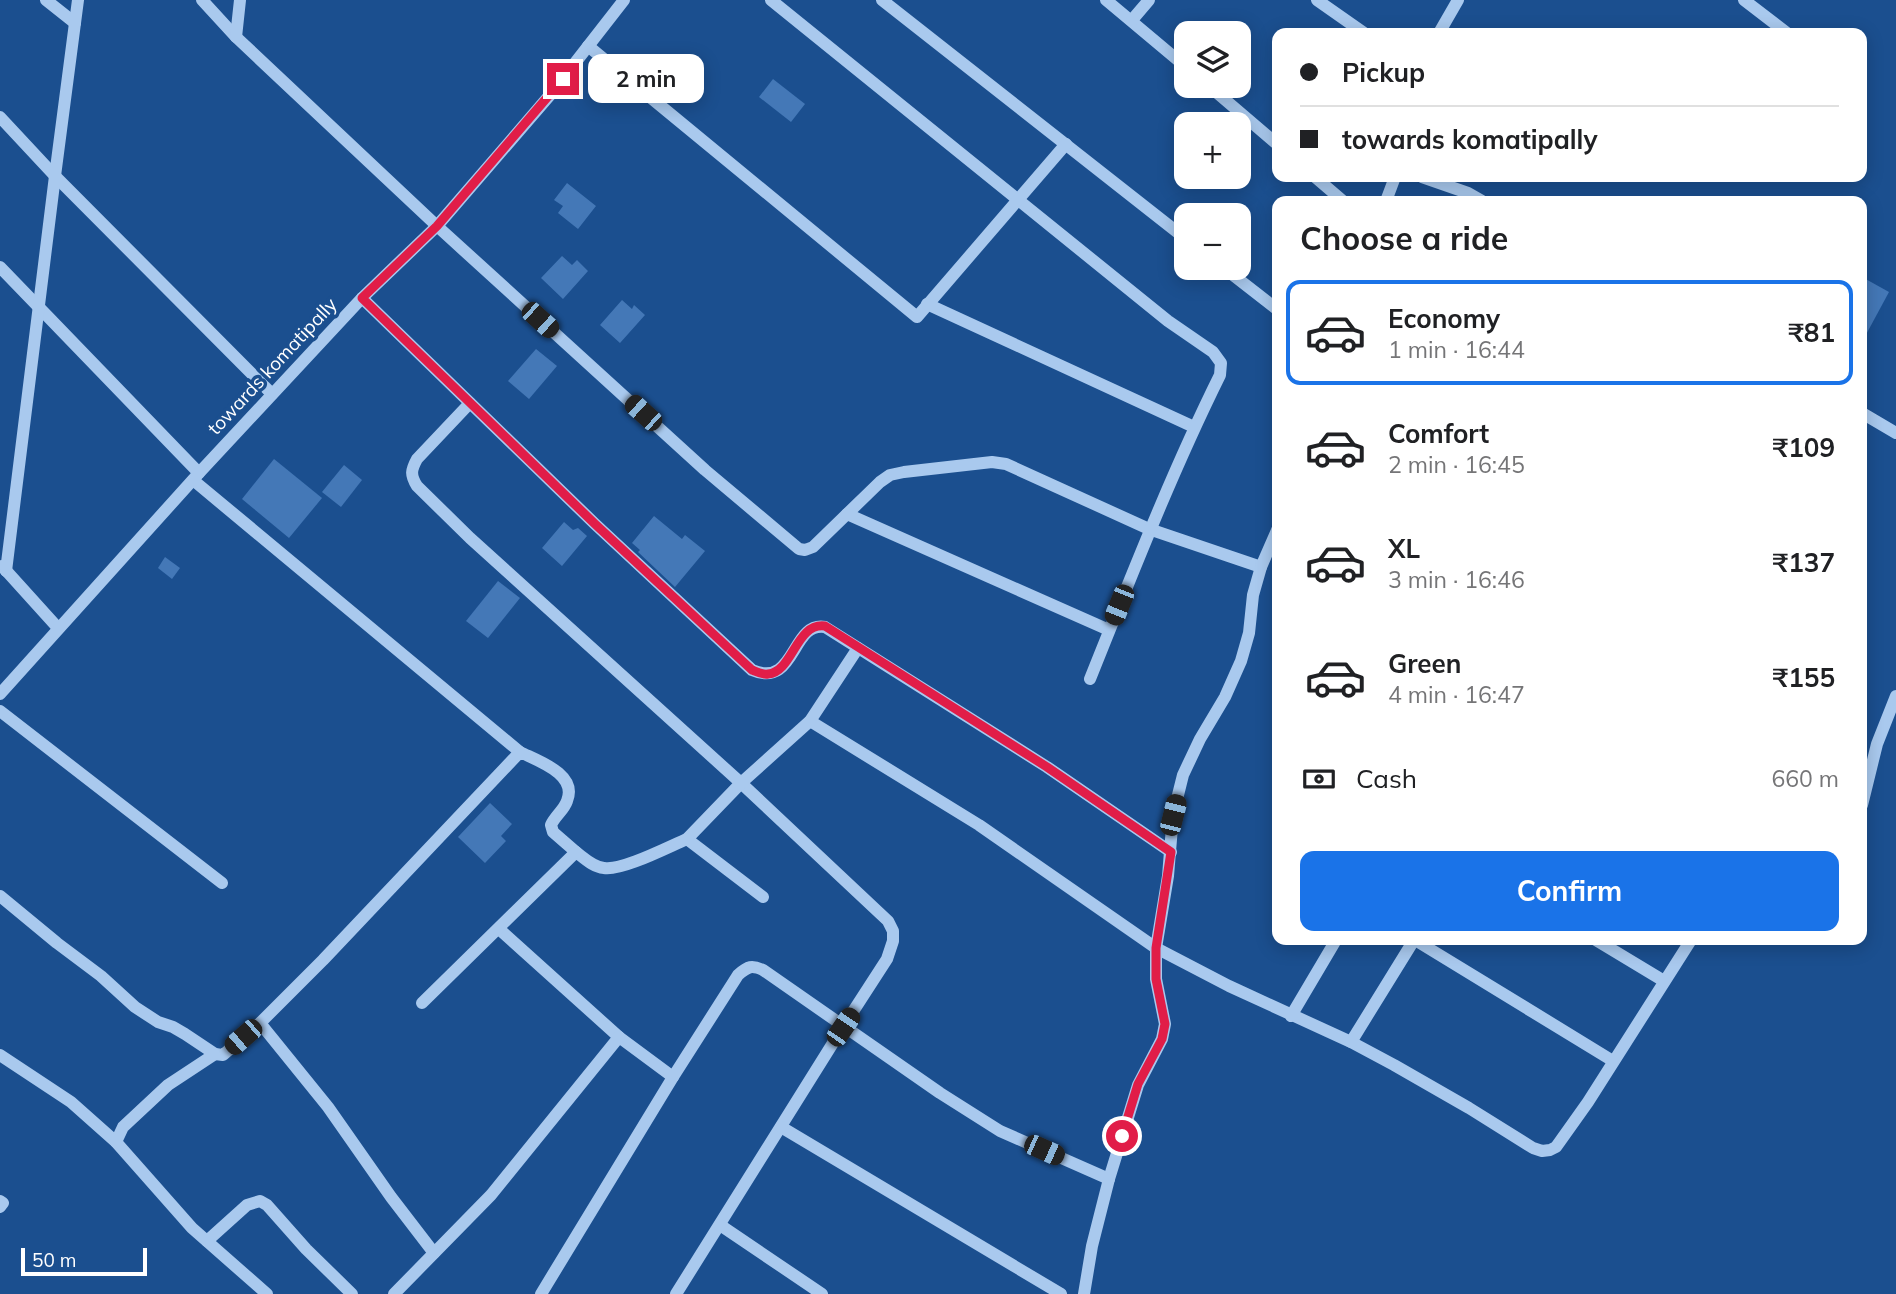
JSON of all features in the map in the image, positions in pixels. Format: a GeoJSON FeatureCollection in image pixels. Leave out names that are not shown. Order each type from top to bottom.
{"type":"FeatureCollection","features":[{"type":"Feature","properties":{"kind":"street"},"geometry":{"type":"LineString","coordinates":[[46,0],[75,23]]}},
{"type":"Feature","properties":{"kind":"street"},"geometry":{"type":"LineString","coordinates":[[58,628],[3,567],[78,0]]}},
{"type":"Feature","properties":{"kind":"street"},"geometry":{"type":"LineString","coordinates":[[202,0],[236,37],[437,226],[705,470],[796,546],[810,550],[890,475],[992,462],[1006,464],[1149,529],[1261,567]]}},
{"type":"Feature","properties":{"kind":"street"},"geometry":{"type":"LineString","coordinates":[[236,37],[240,0]]}},
{"type":"Feature","properties":{"kind":"street","name":"towards komatipally"},"geometry":{"type":"LineString","coordinates":[[0,694],[272,394],[362,298],[437,226],[550,95],[624,0]]}},
{"type":"Feature","properties":{"kind":"street"},"geometry":{"type":"LineString","coordinates":[[771,0],[1168,321],[1213,352],[1221,363],[1220,375],[1149,529],[1090,679]]}},
{"type":"Feature","properties":{"kind":"street"},"geometry":{"type":"LineString","coordinates":[[882,0],[1174,230]]}},
{"type":"Feature","properties":{"kind":"street"},"geometry":{"type":"LineString","coordinates":[[1106,0],[1174,56]]}},
{"type":"Feature","properties":{"kind":"street"},"geometry":{"type":"LineString","coordinates":[[1132,20],[1149,0]]}},
{"type":"Feature","properties":{"kind":"street"},"geometry":{"type":"LineString","coordinates":[[1317,0],[1357,28]]}},
{"type":"Feature","properties":{"kind":"street"},"geometry":{"type":"LineString","coordinates":[[1442,28],[1458,0]]}},
{"type":"Feature","properties":{"kind":"street"},"geometry":{"type":"LineString","coordinates":[[1744,0],[1780,28]]}},
{"type":"Feature","properties":{"kind":"street"},"geometry":{"type":"LineString","coordinates":[[588,46],[917,317],[1066,144]]}},
{"type":"Feature","properties":{"kind":"street"},"geometry":{"type":"LineString","coordinates":[[1223,98],[1272,140]]}},
{"type":"Feature","properties":{"kind":"street"},"geometry":{"type":"LineString","coordinates":[[0,117],[272,394]]}},
{"type":"Feature","properties":{"kind":"street"},"geometry":{"type":"LineString","coordinates":[[1321,182],[1337,196]]}},
{"type":"Feature","properties":{"kind":"street"},"geometry":{"type":"LineString","coordinates":[[1436,182],[1473,196]]}},
{"type":"Feature","properties":{"kind":"street"},"geometry":{"type":"LineString","coordinates":[[0,267],[196,476],[520,752],[557,771],[564,778],[569,797],[551,825],[553,832],[592,864],[605,869],[621,867],[687,839],[741,783],[810,720],[858,648]]}},
{"type":"Feature","properties":{"kind":"street"},"geometry":{"type":"LineString","coordinates":[[1239,280],[1272,305]]}},
{"type":"Feature","properties":{"kind":"street"},"geometry":{"type":"LineString","coordinates":[[362,298],[595,524],[752,670],[768,674],[775,672],[782,667],[804,635],[818,625],[825,626],[1047,767],[1171,852]]}},
{"type":"Feature","properties":{"kind":"street"},"geometry":{"type":"LineString","coordinates":[[927,304],[1194,427]]}},
{"type":"Feature","properties":{"kind":"street"},"geometry":{"type":"LineString","coordinates":[[470,402],[417,459],[411,469],[411,477],[417,486],[470,538],[741,783],[888,921],[893,931],[887,959],[676,1294]]}},
{"type":"Feature","properties":{"kind":"street"},"geometry":{"type":"LineString","coordinates":[[1867,416],[1896,433]]}},
{"type":"Feature","properties":{"kind":"street"},"geometry":{"type":"LineString","coordinates":[[847,514],[1110,630]]}},
{"type":"Feature","properties":{"kind":"street"},"geometry":{"type":"LineString","coordinates":[[1084,1294],[1109,1179],[1138,1084],[1162,1039],[1165,1024],[1156,979],[1156,948],[1171,852],[1173,815],[1183,775],[1241,661],[1249,633],[1253,595],[1272,542]]}},
{"type":"Feature","properties":{"kind":"street"},"geometry":{"type":"LineString","coordinates":[[1867,785],[1877,744],[1896,696]]}},
{"type":"Feature","properties":{"kind":"street"},"geometry":{"type":"LineString","coordinates":[[0,711],[222,883]]}},
{"type":"Feature","properties":{"kind":"street"},"geometry":{"type":"LineString","coordinates":[[810,720],[979,825],[1156,948],[1291,1016],[1351,1042],[1542,1151],[1556,1147],[1588,1102],[1688,945]]}},
{"type":"Feature","properties":{"kind":"street"},"geometry":{"type":"LineString","coordinates":[[0,896],[101,976],[135,1007],[215,1054],[223,1055],[260,1023],[323,960],[520,752]]}},
{"type":"Feature","properties":{"kind":"street"},"geometry":{"type":"LineString","coordinates":[[687,839],[763,897]]}},
{"type":"Feature","properties":{"kind":"street"},"geometry":{"type":"LineString","coordinates":[[422,1003],[576,852]]}},
{"type":"Feature","properties":{"kind":"street"},"geometry":{"type":"LineString","coordinates":[[499,929],[619,1037],[673,1077]]}},
{"type":"Feature","properties":{"kind":"street"},"geometry":{"type":"LineString","coordinates":[[1291,1016],[1333,945]]}},
{"type":"Feature","properties":{"kind":"street"},"geometry":{"type":"LineString","coordinates":[[1351,1042],[1411,945]]}},
{"type":"Feature","properties":{"kind":"street"},"geometry":{"type":"LineString","coordinates":[[1422,945],[1613,1061]]}},
{"type":"Feature","properties":{"kind":"street"},"geometry":{"type":"LineString","coordinates":[[1604,945],[1664,981]]}},
{"type":"Feature","properties":{"kind":"street"},"geometry":{"type":"LineString","coordinates":[[541,1294],[673,1077],[738,975],[747,967],[754,966],[763,970],[940,1093],[1000,1131],[1109,1179]]}},
{"type":"Feature","properties":{"kind":"street"},"geometry":{"type":"LineString","coordinates":[[260,1023],[328,1107],[434,1253]]}},
{"type":"Feature","properties":{"kind":"street"},"geometry":{"type":"LineString","coordinates":[[394,1294],[491,1195],[619,1037]]}},
{"type":"Feature","properties":{"kind":"street"},"geometry":{"type":"LineString","coordinates":[[116,1142],[123,1127],[168,1086],[215,1054]]}},
{"type":"Feature","properties":{"kind":"street"},"geometry":{"type":"LineString","coordinates":[[0,1055],[71,1102],[116,1142],[192,1228],[266,1294]]}},
{"type":"Feature","properties":{"kind":"street"},"geometry":{"type":"LineString","coordinates":[[781,1127],[1061,1294]]}},
{"type":"Feature","properties":{"kind":"street"},"geometry":{"type":"LineString","coordinates":[[0,1200],[3,1203],[0,1207]]}},
{"type":"Feature","properties":{"kind":"street"},"geometry":{"type":"LineString","coordinates":[[207,1241],[247,1205],[260,1201],[267,1205],[306,1249],[352,1294]]}},
{"type":"Feature","properties":{"kind":"street"},"geometry":{"type":"LineString","coordinates":[[720,1224],[821,1294]]}},
{"type":"Feature","properties":{"kind":"building"},"geometry":{"type":"Polygon","coordinates":[[[773,79],[805,104],[791,122],[759,97],[773,79]]]}},
{"type":"Feature","properties":{"kind":"building"},"geometry":{"type":"Polygon","coordinates":[[[567,183],[596,206],[578,229],[558,213],[563,206],[554,200],[567,183]]]}},
{"type":"Feature","properties":{"kind":"building"},"geometry":{"type":"Polygon","coordinates":[[[562,256],[572,265],[577,260],[588,271],[563,299],[541,278],[562,256]]]}},
{"type":"Feature","properties":{"kind":"building"},"geometry":{"type":"Polygon","coordinates":[[[1867,280],[1889,292],[1867,333],[1867,280]]]}},
{"type":"Feature","properties":{"kind":"building"},"geometry":{"type":"Polygon","coordinates":[[[622,300],[632,309],[634,305],[645,315],[620,343],[600,325],[622,300]]]}},
{"type":"Feature","properties":{"kind":"building"},"geometry":{"type":"Polygon","coordinates":[[[536,349],[557,366],[529,399],[508,381],[536,349]]]}},
{"type":"Feature","properties":{"kind":"building"},"geometry":{"type":"Polygon","coordinates":[[[274,459],[322,498],[289,538],[242,499],[274,459]]]}},
{"type":"Feature","properties":{"kind":"building"},"geometry":{"type":"Polygon","coordinates":[[[344,465],[362,480],[341,507],[322,492],[344,465]]]}},
{"type":"Feature","properties":{"kind":"building"},"geometry":{"type":"Polygon","coordinates":[[[654,516],[682,539],[685,535],[705,551],[675,587],[632,543],[654,516]]]}},
{"type":"Feature","properties":{"kind":"building"},"geometry":{"type":"Polygon","coordinates":[[[564,522],[573,530],[578,528],[587,536],[562,566],[542,548],[564,522]]]}},
{"type":"Feature","properties":{"kind":"building"},"geometry":{"type":"Polygon","coordinates":[[[165,557],[180,568],[172,579],[158,568],[165,557]]]}},
{"type":"Feature","properties":{"kind":"building"},"geometry":{"type":"Polygon","coordinates":[[[498,581],[520,598],[488,638],[466,621],[498,581]]]}},
{"type":"Feature","properties":{"kind":"building"},"geometry":{"type":"Polygon","coordinates":[[[490,803],[512,824],[501,836],[506,841],[485,863],[458,837],[490,803]]]}},
{"type":"Feature","properties":{"kind":"route"},"geometry":{"type":"LineString","coordinates":[[563,79],[437,226],[362,298],[595,524],[752,670],[768,674],[775,672],[782,667],[804,635],[818,625],[825,626],[1047,767],[1171,852],[1156,948],[1156,979],[1165,1024],[1162,1039],[1138,1084],[1122,1136]]}}]}
